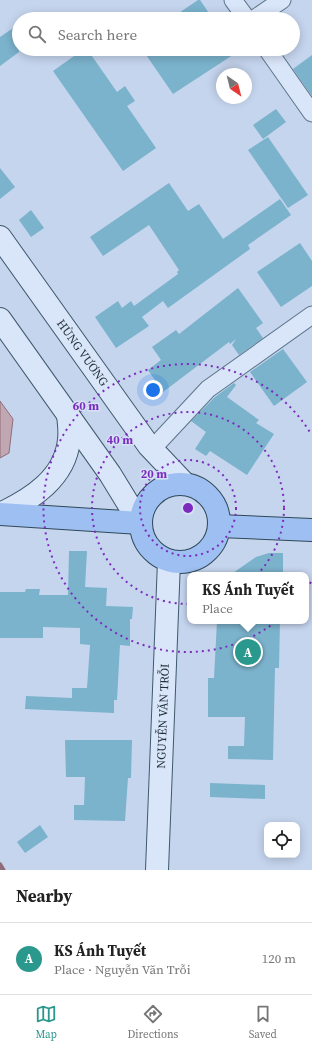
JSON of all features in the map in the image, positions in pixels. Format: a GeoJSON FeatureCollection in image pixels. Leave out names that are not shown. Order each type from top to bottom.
{"type":"FeatureCollection","features":[{"type":"Feature","properties":{"kind":"main road","name":"HÙNG VƯƠNG"},"geometry":{"type":"LineString","coordinates":[[0,237],[152,449],[185,484]]}},
{"type":"Feature","properties":{"kind":"main road"},"geometry":{"type":"LineString","coordinates":[[0,319],[110,474],[140,523]]}},
{"type":"Feature","properties":{"kind":"main road"},"geometry":{"type":"LineString","coordinates":[[0,514],[23,503],[55,476],[64,460],[70,440],[68,415]]}},
{"type":"Feature","properties":{"kind":"main road"},"geometry":{"type":"LineString","coordinates":[[185,484],[196,488],[210,499],[218,514],[219,526],[211,547],[192,561],[180,563],[169,561],[157,556],[148,547],[142,536],[140,523],[143,510],[150,498],[159,490],[172,485],[185,484]]}},
{"type":"Feature","properties":{"kind":"main road"},"geometry":{"type":"LineString","coordinates":[[0,514],[140,523]]}},
{"type":"Feature","properties":{"kind":"main road"},"geometry":{"type":"LineString","coordinates":[[219,526],[312,530]]}},
{"type":"Feature","properties":{"kind":"main road","name":"NGUYỄN VĂN TRỖI"},"geometry":{"type":"LineString","coordinates":[[157,870],[169,561]]}},
{"type":"Feature","properties":{"kind":"street"},"geometry":{"type":"LineString","coordinates":[[233,0],[242,12]]}},
{"type":"Feature","properties":{"kind":"street"},"geometry":{"type":"LineString","coordinates":[[264,12],[282,0]]}},
{"type":"Feature","properties":{"kind":"street"},"geometry":{"type":"LineString","coordinates":[[273,56],[312,113]]}},
{"type":"Feature","properties":{"kind":"street"},"geometry":{"type":"LineString","coordinates":[[152,449],[213,384],[312,315]]}},
{"type":"Feature","properties":{"kind":"shaded area"},"geometry":{"type":"Polygon","coordinates":[[[0,401],[13,419],[9,453],[0,458],[0,401]]]}},
{"type":"Feature","properties":{"kind":"building"},"geometry":{"type":"Polygon","coordinates":[[[200,0],[208,12],[180,12],[200,0]]]}},
{"type":"Feature","properties":{"kind":"building"},"geometry":{"type":"Polygon","coordinates":[[[12,29],[12,56],[14,56],[0,66],[0,37],[12,29]]]}},
{"type":"Feature","properties":{"kind":"building"},"geometry":{"type":"Polygon","coordinates":[[[312,55],[312,96],[293,69],[312,55]]]}},
{"type":"Feature","properties":{"kind":"building"},"geometry":{"type":"Polygon","coordinates":[[[74,56],[92,56],[117,92],[125,86],[135,101],[127,106],[156,148],[123,171],[53,71],[74,56]]]}},
{"type":"Feature","properties":{"kind":"building"},"geometry":{"type":"Polygon","coordinates":[[[147,56],[231,56],[173,94],[147,56]]]}},
{"type":"Feature","properties":{"kind":"building"},"geometry":{"type":"Polygon","coordinates":[[[276,109],[286,122],[263,139],[253,125],[276,109]]]}},
{"type":"Feature","properties":{"kind":"building"},"geometry":{"type":"Polygon","coordinates":[[[268,137],[308,195],[288,208],[248,150],[268,137]]]}},
{"type":"Feature","properties":{"kind":"building"},"geometry":{"type":"Polygon","coordinates":[[[0,168],[15,187],[0,199],[0,168]]]}},
{"type":"Feature","properties":{"kind":"building"},"geometry":{"type":"Polygon","coordinates":[[[169,183],[188,211],[199,204],[223,239],[280,199],[291,215],[248,245],[250,249],[168,308],[163,301],[142,317],[149,326],[116,348],[95,317],[118,301],[122,308],[131,301],[134,306],[178,274],[177,272],[179,270],[149,225],[103,256],[90,237],[169,183]]]}},
{"type":"Feature","properties":{"kind":"building"},"geometry":{"type":"Polygon","coordinates":[[[31,210],[44,228],[31,237],[19,220],[31,210]]]}},
{"type":"Feature","properties":{"kind":"building"},"geometry":{"type":"Polygon","coordinates":[[[300,243],[312,261],[312,286],[281,307],[257,272],[300,243]]]}},
{"type":"Feature","properties":{"kind":"building"},"geometry":{"type":"Polygon","coordinates":[[[238,288],[263,323],[256,328],[263,338],[239,355],[232,345],[236,339],[230,344],[229,342],[163,392],[148,370],[161,360],[152,347],[176,330],[179,334],[238,288]]]}},
{"type":"Feature","properties":{"kind":"building"},"geometry":{"type":"Polygon","coordinates":[[[283,349],[307,382],[274,406],[250,372],[283,349]]]}},
{"type":"Feature","properties":{"kind":"building"},"geometry":{"type":"Polygon","coordinates":[[[234,383],[236,385],[227,397],[259,420],[256,423],[274,434],[247,475],[210,451],[206,456],[195,449],[206,432],[191,421],[215,397],[234,383]]]}},
{"type":"Feature","properties":{"kind":"building"},"geometry":{"type":"Polygon","coordinates":[[[69,551],[87,551],[85,587],[107,588],[106,606],[133,607],[132,619],[130,619],[130,646],[120,645],[117,700],[114,700],[114,713],[25,709],[26,696],[72,698],[72,688],[87,688],[90,645],[80,644],[80,628],[43,627],[43,638],[0,638],[0,592],[25,592],[26,589],[40,589],[39,595],[68,595],[69,551]]]}},
{"type":"Feature","properties":{"kind":"building"},"geometry":{"type":"Polygon","coordinates":[[[269,553],[283,553],[283,572],[234,572],[256,557],[269,553]]]}},
{"type":"Feature","properties":{"kind":"building"},"geometry":{"type":"Polygon","coordinates":[[[217,624],[280,624],[279,668],[275,668],[273,760],[228,759],[228,746],[244,746],[245,717],[208,717],[208,678],[214,678],[217,624]]]}},
{"type":"Feature","properties":{"kind":"building"},"geometry":{"type":"Polygon","coordinates":[[[65,740],[132,740],[131,778],[128,778],[125,821],[74,820],[74,805],[84,805],[85,777],[66,777],[65,740]]]}},
{"type":"Feature","properties":{"kind":"building"},"geometry":{"type":"Polygon","coordinates":[[[210,783],[265,785],[265,799],[210,797],[210,783]]]}},
{"type":"Feature","properties":{"kind":"building"},"geometry":{"type":"Polygon","coordinates":[[[40,825],[48,837],[25,853],[17,842],[40,825]]]}},
{"type":"Feature","properties":{"kind":"waterway"},"geometry":{"type":"LineString","coordinates":[[0,865],[3,870]]}},
{"type":"Feature","properties":{"kind":"place","name":"KS Ánh Tuyết"},"geometry":{"type":"Point","coordinates":[248,652]}}]}
